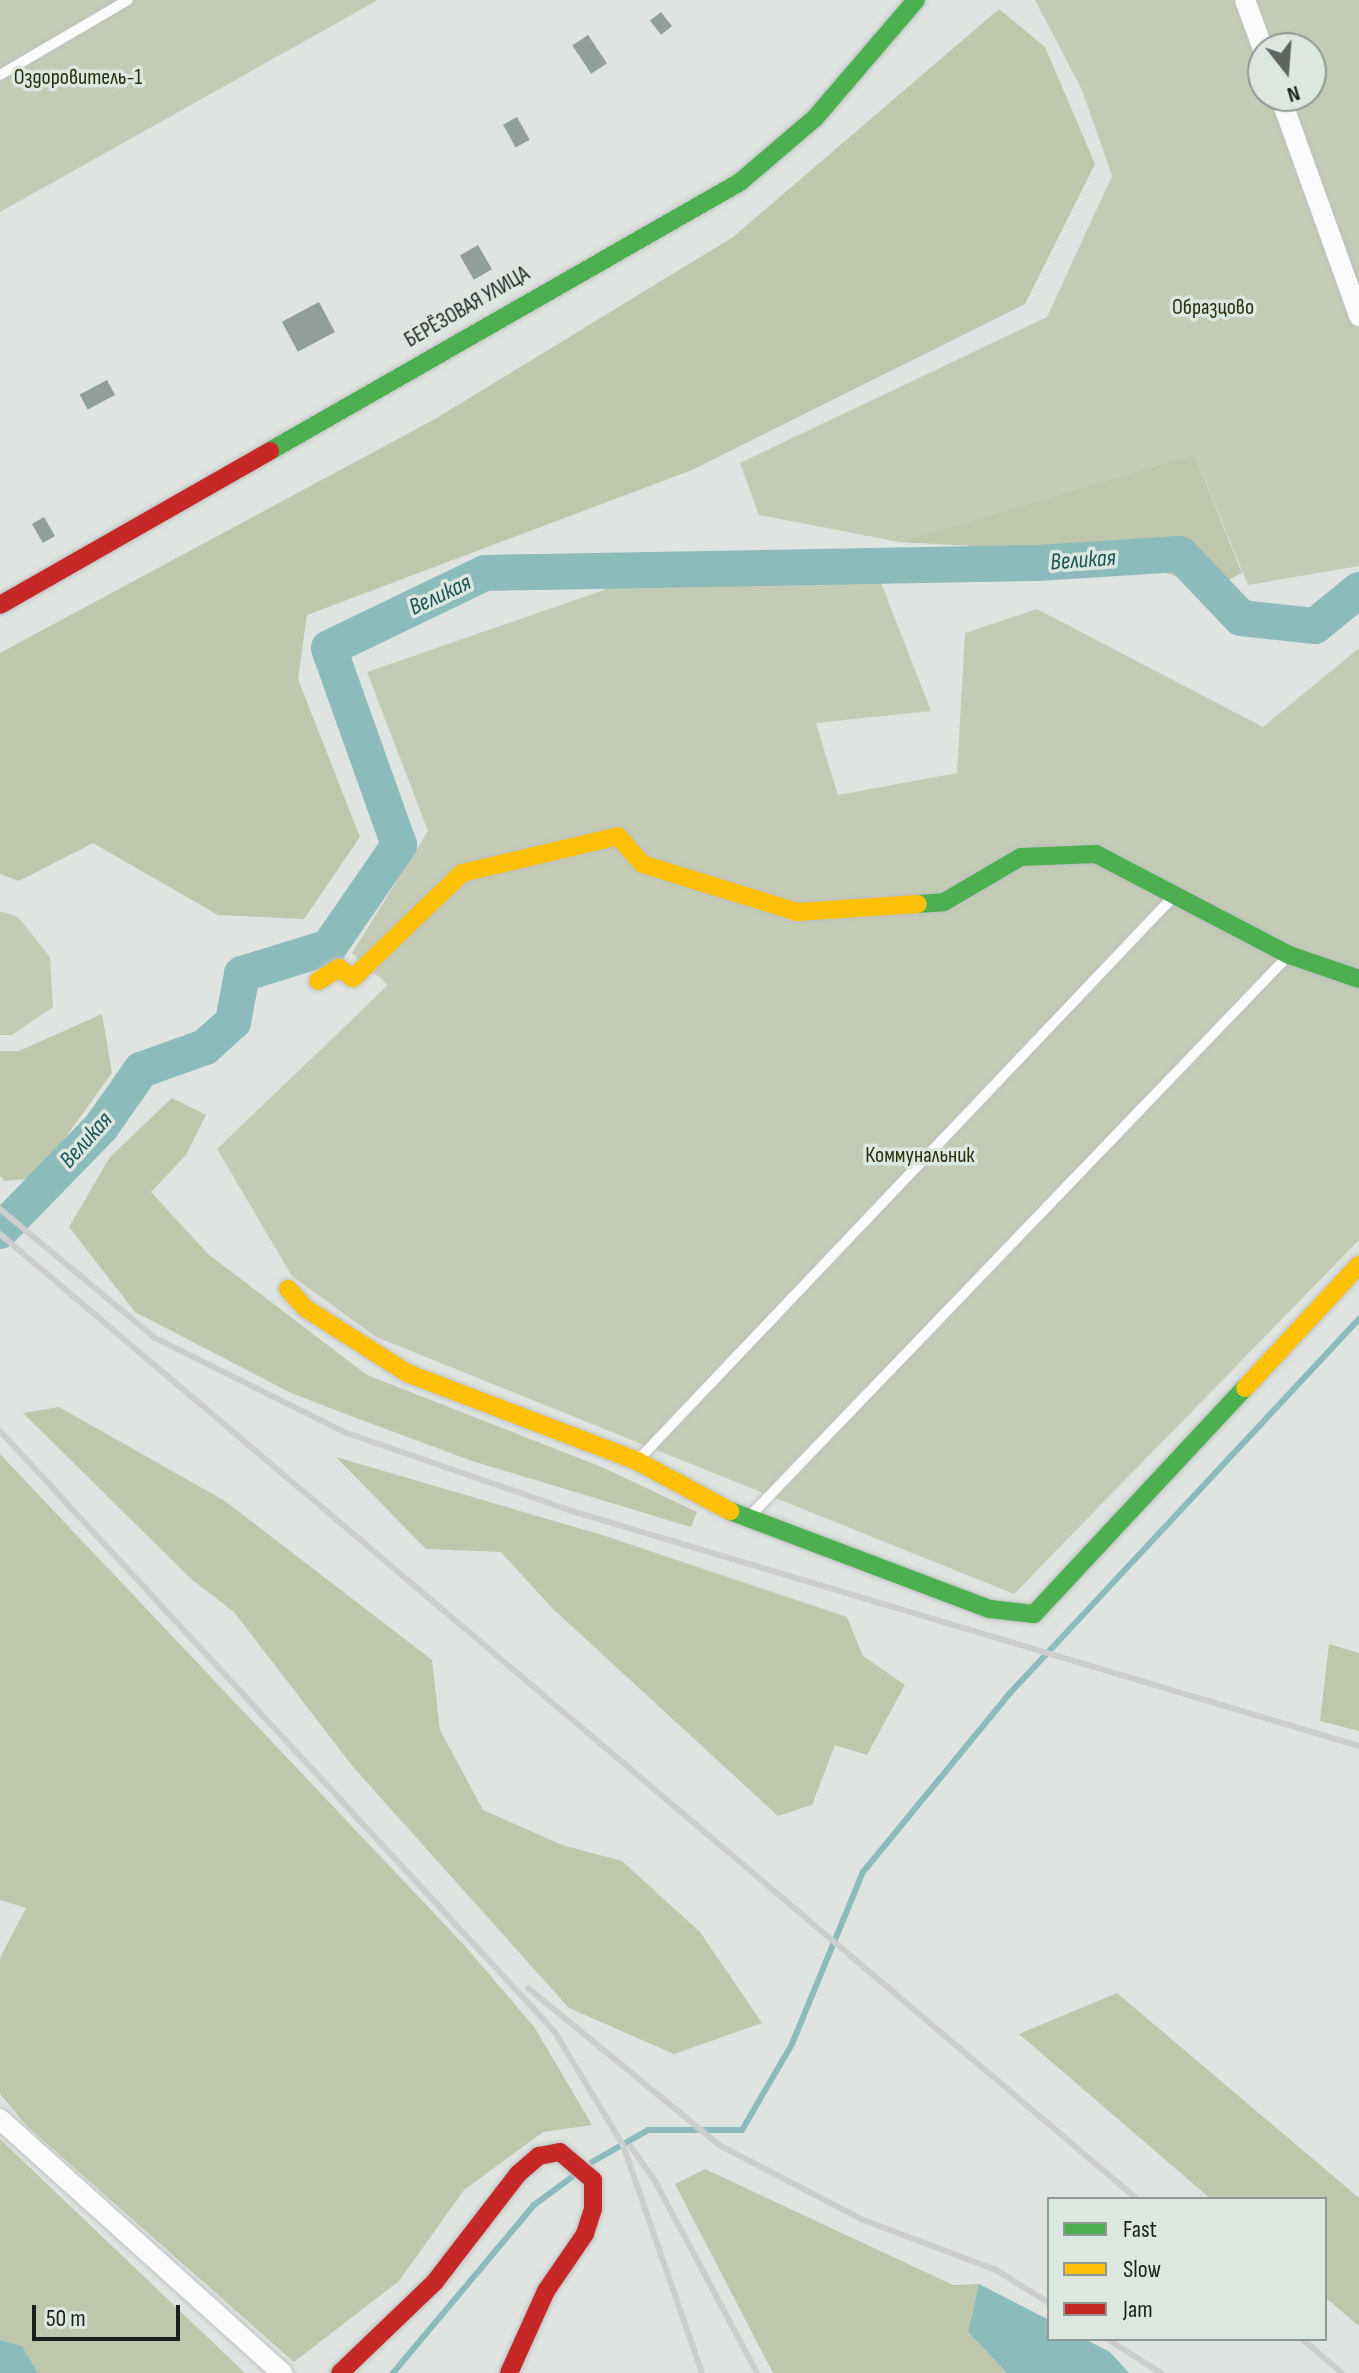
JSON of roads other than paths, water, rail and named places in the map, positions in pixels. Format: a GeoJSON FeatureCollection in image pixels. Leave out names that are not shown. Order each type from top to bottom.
{"type":"FeatureCollection","features":[{"type":"Feature","properties":{"kind":"street","name":"БЕРЁЗОВАЯ УЛИЦА"},"geometry":{"type":"LineString","coordinates":[[0,605],[740,182],[815,118],[916,0]]}},
{"type":"Feature","properties":{"kind":"street"},"geometry":{"type":"LineString","coordinates":[[1245,0],[1257,32]]}},
{"type":"Feature","properties":{"kind":"street"},"geometry":{"type":"LineString","coordinates":[[1286,112],[1359,316]]}},
{"type":"Feature","properties":{"kind":"street"},"geometry":{"type":"LineString","coordinates":[[318,981],[339,968],[353,978],[462,873],[618,836],[642,864],[797,912],[944,902],[1021,857],[1096,854],[1289,955],[1359,979]]}},
{"type":"Feature","properties":{"kind":"street"},"geometry":{"type":"LineString","coordinates":[[288,1289],[305,1308],[407,1373],[637,1461],[747,1520],[990,1609],[1034,1614],[1359,1265]]}},
{"type":"Feature","properties":{"kind":"street"},"geometry":{"type":"LineString","coordinates":[[0,2119],[282,2373]]}},
{"type":"Feature","properties":{"kind":"street"},"geometry":{"type":"LineString","coordinates":[[340,2373],[434,2283],[518,2174],[539,2156],[560,2152],[593,2180],[593,2209],[585,2234],[546,2291],[509,2373]]}},
{"type":"Feature","properties":{"kind":"lane"},"geometry":{"type":"LineString","coordinates":[[0,75],[128,0]]}},
{"type":"Feature","properties":{"kind":"lane"},"geometry":{"type":"LineString","coordinates":[[637,1461],[1174,896]]}},
{"type":"Feature","properties":{"kind":"lane"},"geometry":{"type":"LineString","coordinates":[[747,1520],[1289,955]]}},
{"type":"Feature","properties":{"kind":"water"},"geometry":{"type":"Polygon","coordinates":[[[979,2284],[1047,2319],[1047,2341],[1089,2341],[1110,2352],[1129,2373],[1007,2373],[968,2332],[979,2284]]]}},
{"type":"Feature","properties":{"kind":"water"},"geometry":{"type":"Polygon","coordinates":[[[0,2340],[22,2346],[38,2373],[0,2373],[0,2340]]]}},
{"type":"Feature","properties":{"kind":"waterway","name":"Великая"},"geometry":{"type":"LineString","coordinates":[[0,1231],[101,1127],[141,1070],[205,1047],[233,1022],[242,974],[329,947],[399,845],[329,648],[485,573],[1038,563],[1180,554],[1241,618],[1315,626],[1359,590]]}},
{"type":"Feature","properties":{"kind":"waterway"},"geometry":{"type":"LineString","coordinates":[[592,2162],[648,2130],[742,2130],[792,2044],[863,1872],[1010,1693],[1359,1319]]}},
{"type":"Feature","properties":{"kind":"waterway"},"geometry":{"type":"LineString","coordinates":[[393,2373],[534,2205],[572,2177]]}},
{"type":"Feature","properties":{"kind":"railway"},"geometry":{"type":"LineString","coordinates":[[0,1209],[155,1338],[344,1432],[575,1512],[1359,1746]]}},
{"type":"Feature","properties":{"kind":"railway"},"geometry":{"type":"LineString","coordinates":[[0,1234],[1135,2197]]}},
{"type":"Feature","properties":{"kind":"railway"},"geometry":{"type":"LineString","coordinates":[[0,1431],[554,2031],[623,2145],[702,2373]]}},
{"type":"Feature","properties":{"kind":"railway"},"geometry":{"type":"LineString","coordinates":[[528,1988],[719,2145],[861,2219],[996,2270],[1047,2302]]}},
{"type":"Feature","properties":{"kind":"railway"},"geometry":{"type":"LineString","coordinates":[[631,2147],[655,2181],[757,2373]]}},
{"type":"Feature","properties":{"kind":"railway"},"geometry":{"type":"LineString","coordinates":[[1110,2341],[1161,2373]]}},
{"type":"Feature","properties":{"kind":"railway"},"geometry":{"type":"LineString","coordinates":[[1304,2341],[1342,2373]]}},
{"type":"Feature","properties":{"kind":"park label","name":"Оздоровитель-1"},"geometry":{"type":"Point","coordinates":[78,78]}},
{"type":"Feature","properties":{"kind":"park label","name":"Образцово"},"geometry":{"type":"Point","coordinates":[1213,308]}},
{"type":"Feature","properties":{"kind":"park label","name":"Коммунальник"},"geometry":{"type":"Point","coordinates":[920,1156]}}]}
